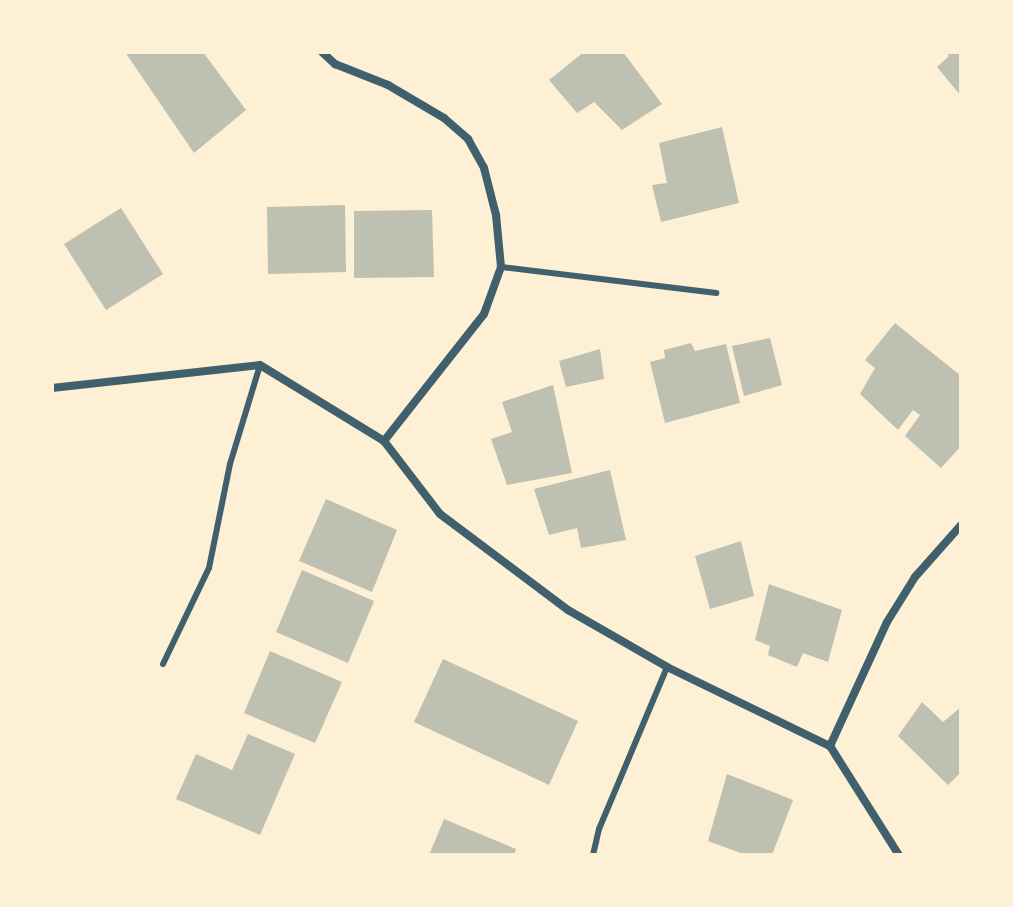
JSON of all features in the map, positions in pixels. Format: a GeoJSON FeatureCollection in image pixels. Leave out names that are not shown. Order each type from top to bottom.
{"type":"FeatureCollection","features":[{"type":"Feature","properties":{"kind":"street"},"geometry":{"type":"LineString","coordinates":[[322,52],[335,64],[388,85],[444,118],[468,139],[487,179],[501,267],[484,314],[384,441]]}},
{"type":"Feature","properties":{"kind":"street"},"geometry":{"type":"LineString","coordinates":[[52,388],[260,365],[384,441],[440,514],[568,610],[667,667],[830,746],[899,855]]}},
{"type":"Feature","properties":{"kind":"street"},"geometry":{"type":"LineString","coordinates":[[830,746],[887,622],[915,577],[961,525]]}},
{"type":"Feature","properties":{"kind":"lane"},"geometry":{"type":"LineString","coordinates":[[501,267],[716,293]]}},
{"type":"Feature","properties":{"kind":"lane"},"geometry":{"type":"LineString","coordinates":[[163,664],[209,568],[230,464],[260,365]]}},
{"type":"Feature","properties":{"kind":"lane"},"geometry":{"type":"LineString","coordinates":[[593,855],[599,829],[667,667]]}},
{"type":"Feature","properties":{"kind":"building"},"geometry":{"type":"Polygon","coordinates":[[[125,52],[203,52],[246,110],[194,153],[125,52]]]}},
{"type":"Feature","properties":{"kind":"building"},"geometry":{"type":"Polygon","coordinates":[[[584,52],[623,52],[662,104],[622,130],[594,102],[577,113],[549,80],[584,52]]]}},
{"type":"Feature","properties":{"kind":"building"},"geometry":{"type":"Polygon","coordinates":[[[946,52],[961,52],[961,96],[937,67],[949,56],[946,52]]]}},
{"type":"Feature","properties":{"kind":"building"},"geometry":{"type":"Polygon","coordinates":[[[722,127],[739,203],[661,222],[652,185],[667,183],[659,143],[722,127]]]}},
{"type":"Feature","properties":{"kind":"building"},"geometry":{"type":"Polygon","coordinates":[[[345,205],[346,272],[268,274],[267,207],[345,205]]]}},
{"type":"Feature","properties":{"kind":"building"},"geometry":{"type":"Polygon","coordinates":[[[121,208],[163,274],[106,310],[64,244],[121,208]]]}},
{"type":"Feature","properties":{"kind":"building"},"geometry":{"type":"Polygon","coordinates":[[[432,210],[434,277],[354,278],[354,211],[432,210]]]}},
{"type":"Feature","properties":{"kind":"building"},"geometry":{"type":"Polygon","coordinates":[[[895,323],[961,376],[961,446],[941,468],[905,436],[920,415],[913,410],[898,430],[860,394],[875,368],[865,360],[895,323]]]}},
{"type":"Feature","properties":{"kind":"building"},"geometry":{"type":"Polygon","coordinates":[[[770,338],[782,385],[744,396],[732,346],[770,338]]]}},
{"type":"Feature","properties":{"kind":"building"},"geometry":{"type":"Polygon","coordinates":[[[691,343],[695,351],[726,344],[740,403],[665,423],[650,362],[665,358],[664,350],[691,343]]]}},
{"type":"Feature","properties":{"kind":"building"},"geometry":{"type":"Polygon","coordinates":[[[600,349],[604,379],[566,387],[559,361],[600,349]]]}},
{"type":"Feature","properties":{"kind":"building"},"geometry":{"type":"Polygon","coordinates":[[[553,385],[572,473],[507,485],[491,439],[512,432],[502,402],[553,385]]]}},
{"type":"Feature","properties":{"kind":"building"},"geometry":{"type":"Polygon","coordinates":[[[610,470],[626,540],[581,548],[577,528],[549,535],[534,489],[610,470]]]}},
{"type":"Feature","properties":{"kind":"building"},"geometry":{"type":"Polygon","coordinates":[[[326,499],[397,530],[372,592],[299,561],[326,499]]]}},
{"type":"Feature","properties":{"kind":"building"},"geometry":{"type":"Polygon","coordinates":[[[741,541],[754,596],[710,609],[695,556],[741,541]]]}},
{"type":"Feature","properties":{"kind":"building"},"geometry":{"type":"Polygon","coordinates":[[[302,570],[374,601],[348,663],[276,632],[302,570]]]}},
{"type":"Feature","properties":{"kind":"building"},"geometry":{"type":"Polygon","coordinates":[[[769,584],[842,610],[828,662],[803,653],[797,667],[768,655],[770,646],[755,640],[769,584]]]}},
{"type":"Feature","properties":{"kind":"building"},"geometry":{"type":"Polygon","coordinates":[[[270,651],[342,682],[315,743],[244,713],[270,651]]]}},
{"type":"Feature","properties":{"kind":"building"},"geometry":{"type":"Polygon","coordinates":[[[443,659],[578,721],[549,785],[414,722],[443,659]]]}},
{"type":"Feature","properties":{"kind":"building"},"geometry":{"type":"Polygon","coordinates":[[[922,702],[943,722],[961,707],[961,772],[948,785],[898,736],[922,702]]]}},
{"type":"Feature","properties":{"kind":"building"},"geometry":{"type":"Polygon","coordinates":[[[248,734],[295,754],[260,835],[176,799],[196,754],[232,770],[248,734]]]}},
{"type":"Feature","properties":{"kind":"building"},"geometry":{"type":"Polygon","coordinates":[[[727,774],[793,800],[772,855],[746,855],[708,841],[727,774]]]}},
{"type":"Feature","properties":{"kind":"building"},"geometry":{"type":"Polygon","coordinates":[[[444,819],[516,849],[514,855],[429,855],[444,819]]]}}]}
